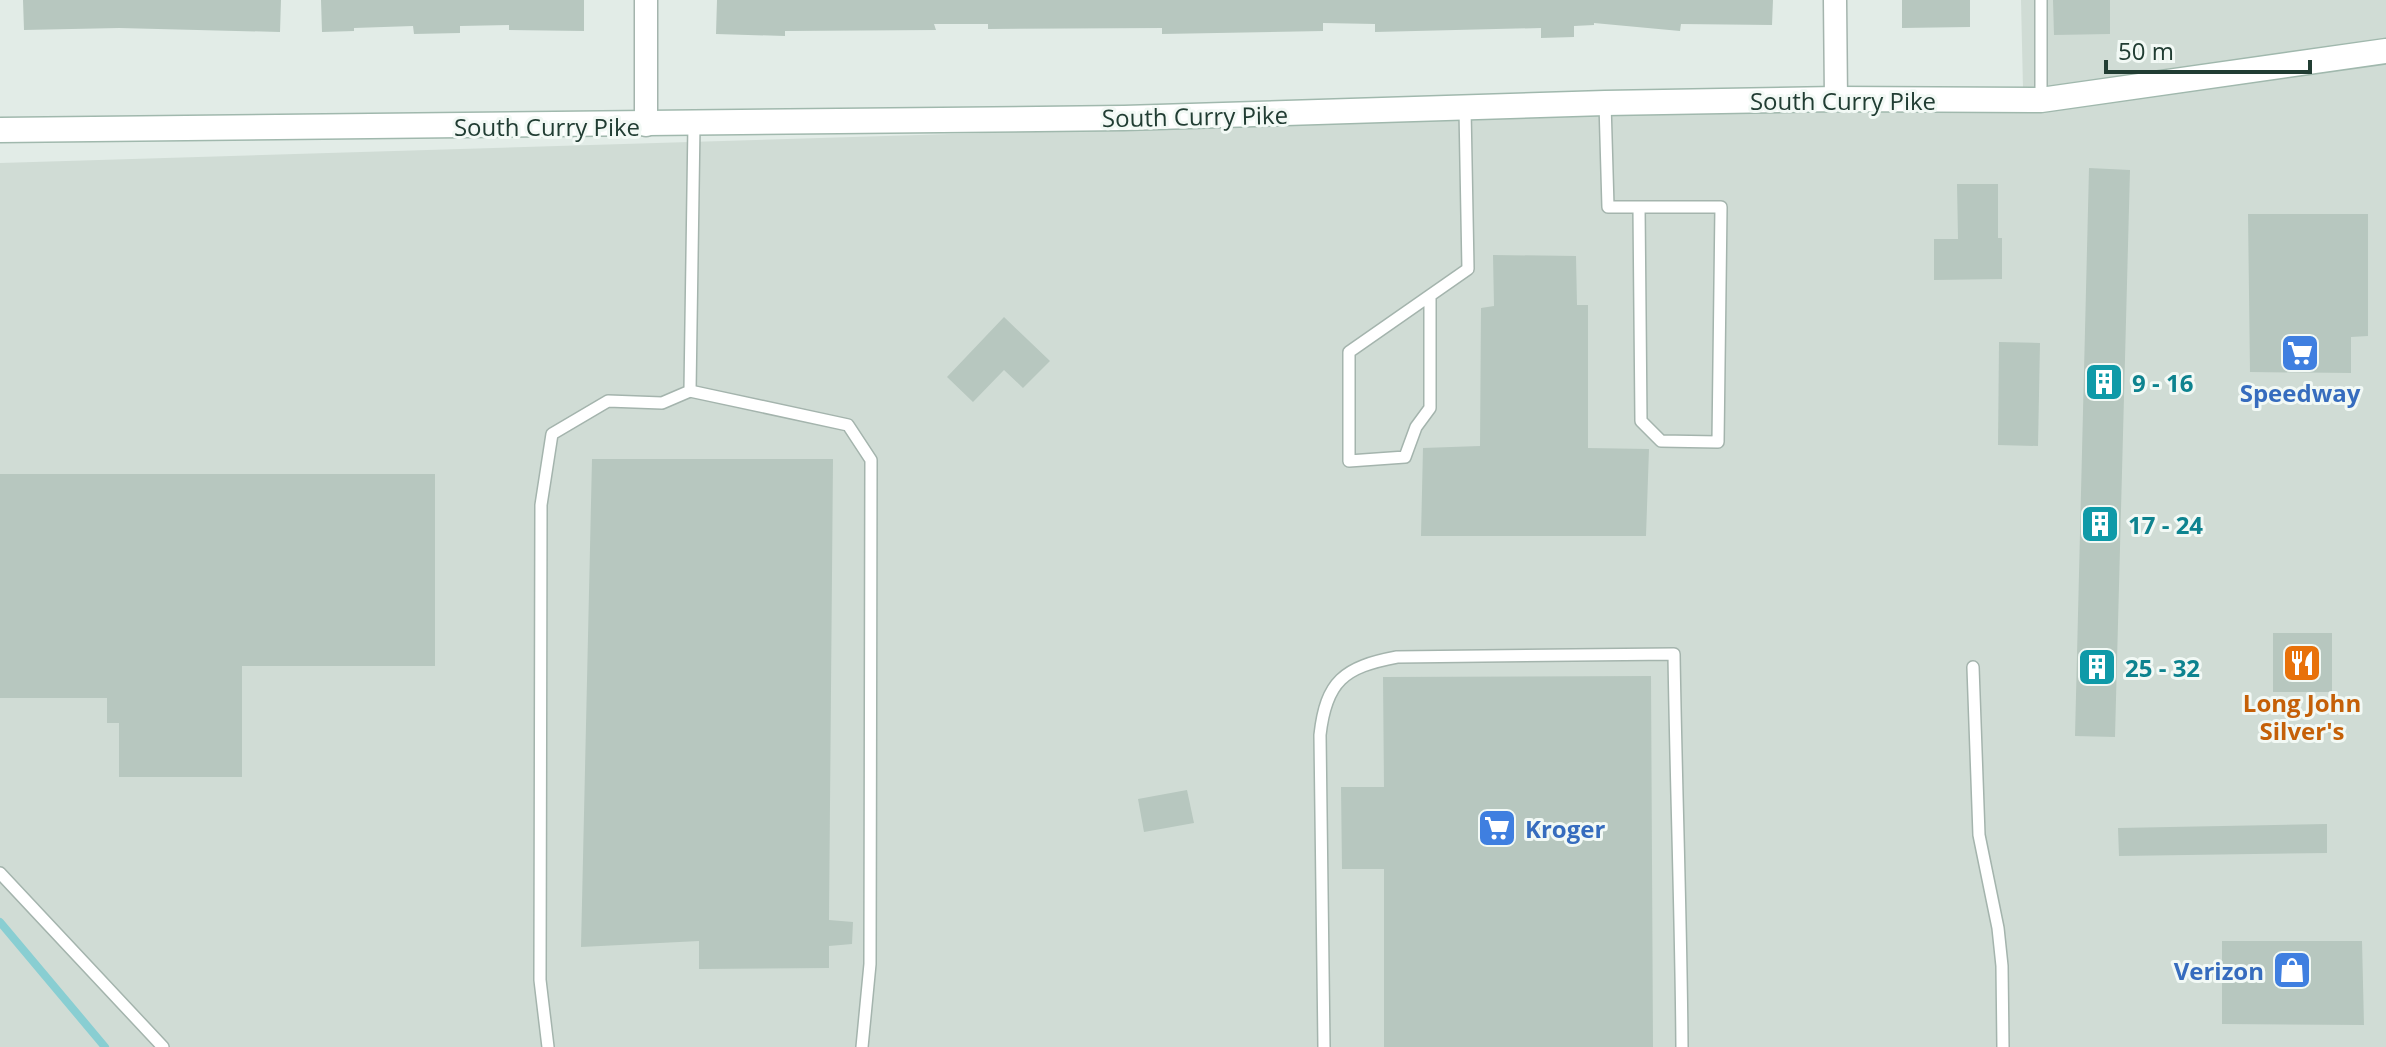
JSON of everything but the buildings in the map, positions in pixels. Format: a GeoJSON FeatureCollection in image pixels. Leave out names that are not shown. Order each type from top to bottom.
{"type":"FeatureCollection","features":[{"type":"Feature","properties":{"kind":"main road","name":"South Curry Pike"},"geometry":{"type":"LineString","coordinates":[[0,130],[1124,118],[1605,103],[1836,99],[2041,100],[2386,51]]}},
{"type":"Feature","properties":{"kind":"street"},"geometry":{"type":"LineString","coordinates":[[646,0],[646,125]]}},
{"type":"Feature","properties":{"kind":"street"},"geometry":{"type":"LineString","coordinates":[[1835,0],[1836,99]]}},
{"type":"Feature","properties":{"kind":"lane"},"geometry":{"type":"LineString","coordinates":[[2041,0],[2041,100]]}},
{"type":"Feature","properties":{"kind":"lane"},"geometry":{"type":"LineString","coordinates":[[1605,103],[1608,207],[1639,207],[1721,207],[1718,442],[1661,441],[1641,421],[1639,207]]}},
{"type":"Feature","properties":{"kind":"lane"},"geometry":{"type":"LineString","coordinates":[[1430,296],[1430,408],[1416,427],[1405,457],[1349,461],[1349,352],[1468,269],[1465,109]]}},
{"type":"Feature","properties":{"kind":"lane"},"geometry":{"type":"LineString","coordinates":[[690,391],[694,124]]}},
{"type":"Feature","properties":{"kind":"lane"},"geometry":{"type":"LineString","coordinates":[[548,1047],[540,980],[541,505],[552,434],[608,401],[662,403],[690,391],[848,425],[871,460],[870,964],[862,1047]]}},
{"type":"Feature","properties":{"kind":"lane"},"geometry":{"type":"LineString","coordinates":[[1324,1047],[1320,735],[1323,705],[1339,680],[1366,663],[1397,657],[1674,654],[1682,1047]]}},
{"type":"Feature","properties":{"kind":"lane"},"geometry":{"type":"LineString","coordinates":[[1973,667],[1979,835],[1998,928],[2002,966],[2003,1047]]}},
{"type":"Feature","properties":{"kind":"lane"},"geometry":{"type":"LineString","coordinates":[[0,873],[163,1047]]}},
{"type":"Feature","properties":{"kind":"shaded area"},"geometry":{"type":"Polygon","coordinates":[[[2021,0],[2386,0],[2386,1047],[0,1047],[0,163],[1215,126],[2023,89],[2021,0]]]}},
{"type":"Feature","properties":{"kind":"waterway"},"geometry":{"type":"LineString","coordinates":[[0,922],[105,1047]]}},
{"type":"Feature","properties":{"kind":"place","name":"Speedway"},"geometry":{"type":"Point","coordinates":[2300,353]}},
{"type":"Feature","properties":{"kind":"place","name":"9 - 16"},"geometry":{"type":"Point","coordinates":[2104,382]}},
{"type":"Feature","properties":{"kind":"place","name":"17 - 24"},"geometry":{"type":"Point","coordinates":[2100,524]}},
{"type":"Feature","properties":{"kind":"place","name":"Long John Silver's"},"geometry":{"type":"Point","coordinates":[2302,663]}},
{"type":"Feature","properties":{"kind":"place","name":"25 - 32"},"geometry":{"type":"Point","coordinates":[2097,667]}},
{"type":"Feature","properties":{"kind":"place","name":"Kroger"},"geometry":{"type":"Point","coordinates":[1497,828]}},
{"type":"Feature","properties":{"kind":"place","name":"Verizon"},"geometry":{"type":"Point","coordinates":[2292,970]}}]}
